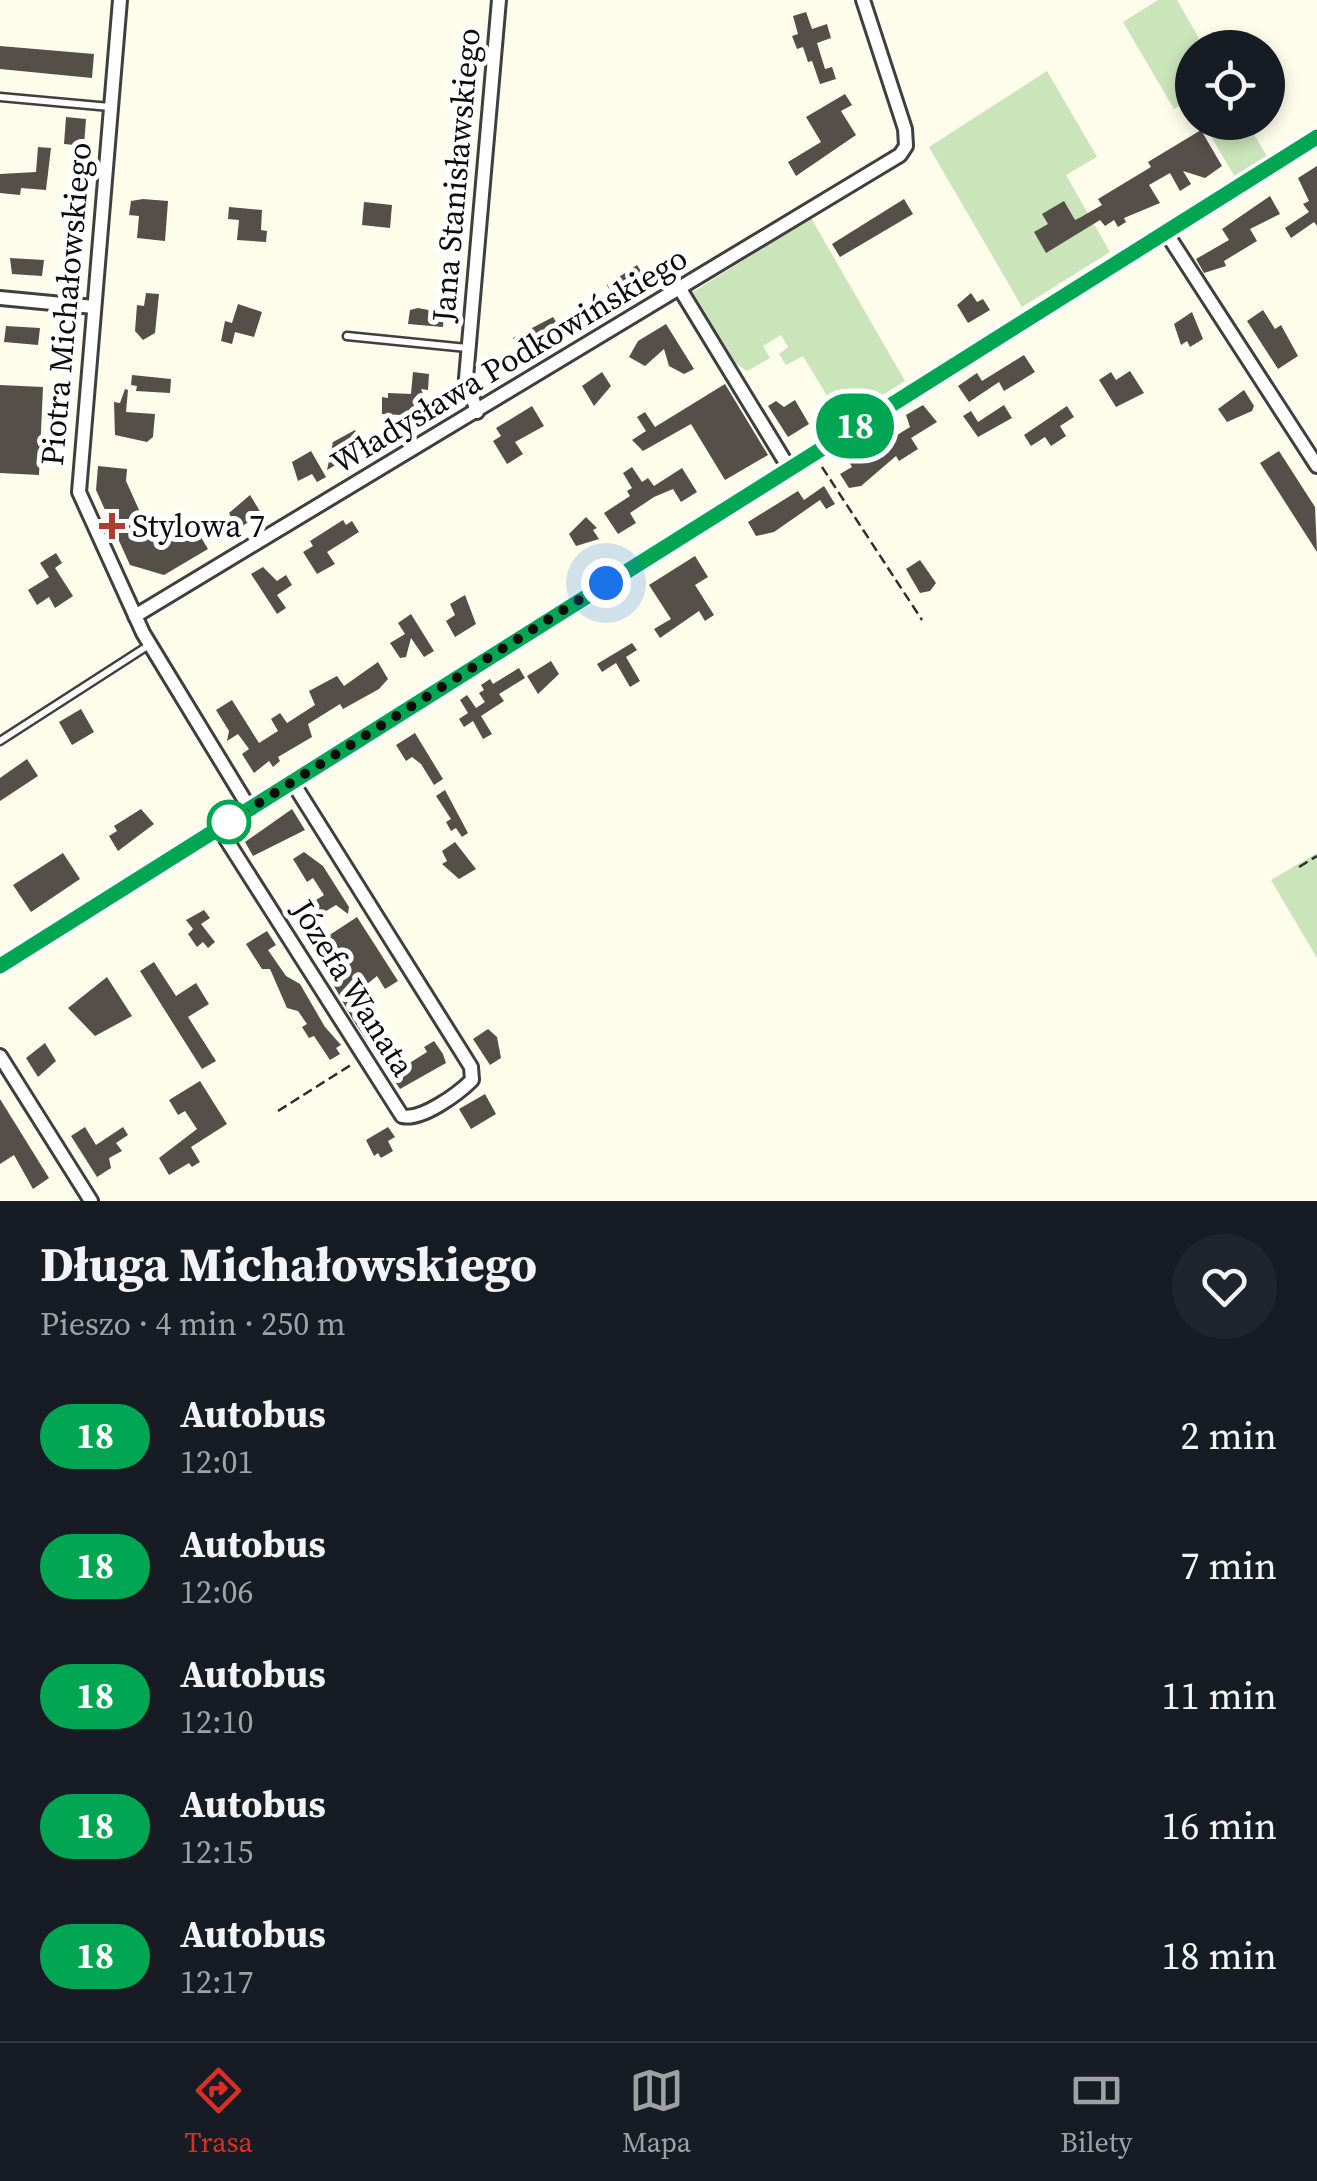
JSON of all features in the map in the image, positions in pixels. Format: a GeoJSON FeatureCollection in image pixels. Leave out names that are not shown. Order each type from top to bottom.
{"type":"FeatureCollection","features":[{"type":"Feature","properties":{"kind":"street","name":"Piotra Michałowskiego"},"geometry":{"type":"LineString","coordinates":[[120,0],[78,483],[135,616],[250,809]]}},
{"type":"Feature","properties":{"kind":"street","name":"Jana Stanisławskiego"},"geometry":{"type":"LineString","coordinates":[[477,412],[467,388],[468,348],[499,0]]}},
{"type":"Feature","properties":{"kind":"street","name":"Władysława Podkowińskiego"},"geometry":{"type":"LineString","coordinates":[[135,616],[895,158],[906,146],[905,129],[863,0]]}},
{"type":"Feature","properties":{"kind":"street"},"geometry":{"type":"LineString","coordinates":[[0,966],[1317,137]]}},
{"type":"Feature","properties":{"kind":"street"},"geometry":{"type":"LineString","coordinates":[[1165,231],[1317,466]]}},
{"type":"Feature","properties":{"kind":"street"},"geometry":{"type":"LineString","coordinates":[[680,288],[788,468]]}},
{"type":"Feature","properties":{"kind":"street"},"geometry":{"type":"LineString","coordinates":[[0,298],[94,307]]}},
{"type":"Feature","properties":{"kind":"street","name":"Józefa Wanata"},"geometry":{"type":"LineString","coordinates":[[219,828],[406,1118],[465,1087],[473,1076],[292,782]]}},
{"type":"Feature","properties":{"kind":"street"},"geometry":{"type":"LineString","coordinates":[[0,1056],[92,1201]]}},
{"type":"Feature","properties":{"kind":"lane"},"geometry":{"type":"LineString","coordinates":[[0,97],[112,107]]}},
{"type":"Feature","properties":{"kind":"lane"},"geometry":{"type":"LineString","coordinates":[[347,336],[468,348]]}},
{"type":"Feature","properties":{"kind":"lane"},"geometry":{"type":"LineString","coordinates":[[0,741],[150,644]]}},
{"type":"Feature","properties":{"kind":"path"},"geometry":{"type":"LineString","coordinates":[[813,453],[922,620]]}},
{"type":"Feature","properties":{"kind":"path"},"geometry":{"type":"LineString","coordinates":[[1299,866],[1317,856]]}},
{"type":"Feature","properties":{"kind":"path"},"geometry":{"type":"LineString","coordinates":[[278,1112],[364,1056]]}},
{"type":"Feature","properties":{"kind":"green space"},"geometry":{"type":"Polygon","coordinates":[[[1158,0],[1177,0],[1194,30],[1175,30],[1174,109],[1123,22],[1158,0]]]}},
{"type":"Feature","properties":{"kind":"green space"},"geometry":{"type":"Polygon","coordinates":[[[1047,71],[1097,157],[1066,175],[1110,252],[1022,307],[929,147],[1047,71]]]}},
{"type":"Feature","properties":{"kind":"green space"},"geometry":{"type":"Polygon","coordinates":[[[1213,140],[1257,140],[1267,156],[1235,177],[1213,140]]]}},
{"type":"Feature","properties":{"kind":"green space"},"geometry":{"type":"Polygon","coordinates":[[[811,218],[905,381],[854,413],[849,404],[835,409],[803,356],[786,365],[779,354],[788,347],[781,335],[763,346],[770,358],[747,371],[735,363],[693,292],[811,218]]]}},
{"type":"Feature","properties":{"kind":"green space"},"geometry":{"type":"Polygon","coordinates":[[[1317,853],[1317,958],[1271,880],[1317,853]]]}},
{"type":"Feature","properties":{"kind":"building"},"geometry":{"type":"Polygon","coordinates":[[[806,12],[812,29],[827,24],[831,38],[817,43],[825,69],[832,67],[836,79],[820,84],[803,47],[797,49],[792,36],[798,34],[793,16],[806,12]]]}},
{"type":"Feature","properties":{"kind":"building"},"geometry":{"type":"Polygon","coordinates":[[[0,46],[94,54],[92,78],[0,69],[0,46]]]}},
{"type":"Feature","properties":{"kind":"building"},"geometry":{"type":"Polygon","coordinates":[[[845,94],[852,105],[841,111],[856,135],[796,176],[788,162],[821,142],[806,117],[845,94]]]}},
{"type":"Feature","properties":{"kind":"building"},"geometry":{"type":"Polygon","coordinates":[[[66,117],[86,119],[84,146],[64,144],[66,117]]]}},
{"type":"Feature","properties":{"kind":"building"},"geometry":{"type":"Polygon","coordinates":[[[1184,140],[1207,140],[1222,166],[1205,178],[1183,171],[1191,184],[1180,191],[1170,173],[1149,185],[1160,203],[1124,218],[1126,222],[1118,227],[1114,220],[1105,226],[1100,220],[1046,253],[1034,232],[1048,224],[1042,214],[1064,201],[1075,220],[1102,205],[1098,199],[1151,167],[1148,162],[1184,140]]]}},
{"type":"Feature","properties":{"kind":"building"},"geometry":{"type":"Polygon","coordinates":[[[38,147],[51,148],[46,190],[21,188],[20,195],[0,193],[0,174],[36,172],[38,147]]]}},
{"type":"Feature","properties":{"kind":"building"},"geometry":{"type":"Polygon","coordinates":[[[1317,166],[1317,226],[1314,222],[1291,238],[1285,228],[1309,212],[1303,204],[1309,201],[1298,178],[1317,166]]]}},
{"type":"Feature","properties":{"kind":"building"},"geometry":{"type":"Polygon","coordinates":[[[1270,196],[1280,214],[1250,229],[1257,241],[1224,261],[1226,266],[1204,273],[1196,259],[1229,240],[1222,229],[1270,196]]]}},
{"type":"Feature","properties":{"kind":"building"},"geometry":{"type":"Polygon","coordinates":[[[904,199],[913,214],[840,257],[832,244],[904,199]]]}},
{"type":"Feature","properties":{"kind":"building"},"geometry":{"type":"Polygon","coordinates":[[[131,201],[168,201],[165,241],[137,238],[139,216],[129,215],[131,201]]]}},
{"type":"Feature","properties":{"kind":"building"},"geometry":{"type":"Polygon","coordinates":[[[364,202],[392,205],[390,228],[362,225],[364,202]]]}},
{"type":"Feature","properties":{"kind":"building"},"geometry":{"type":"Polygon","coordinates":[[[229,207],[262,210],[261,230],[267,231],[266,242],[237,240],[239,220],[228,219],[229,207]]]}},
{"type":"Feature","properties":{"kind":"building"},"geometry":{"type":"Polygon","coordinates":[[[10,258],[44,260],[42,276],[12,274],[10,258]]]}},
{"type":"Feature","properties":{"kind":"building"},"geometry":{"type":"Polygon","coordinates":[[[637,265],[644,276],[615,299],[607,285],[637,265]]]}},
{"type":"Feature","properties":{"kind":"building"},"geometry":{"type":"Polygon","coordinates":[[[146,293],[159,294],[155,333],[143,340],[135,331],[137,305],[144,306],[146,293]]]}},
{"type":"Feature","properties":{"kind":"building"},"geometry":{"type":"Polygon","coordinates":[[[971,293],[977,302],[983,299],[990,310],[968,323],[957,305],[971,293]]]}},
{"type":"Feature","properties":{"kind":"building"},"geometry":{"type":"Polygon","coordinates":[[[238,304],[262,312],[254,337],[235,332],[232,344],[221,341],[225,321],[232,323],[238,304]]]}},
{"type":"Feature","properties":{"kind":"building"},"geometry":{"type":"Polygon","coordinates":[[[410,310],[444,313],[443,327],[408,324],[410,310]]]}},
{"type":"Feature","properties":{"kind":"building"},"geometry":{"type":"Polygon","coordinates":[[[1263,310],[1275,329],[1281,325],[1298,356],[1278,369],[1247,321],[1263,310]]]}},
{"type":"Feature","properties":{"kind":"building"},"geometry":{"type":"Polygon","coordinates":[[[1192,312],[1203,339],[1190,347],[1187,341],[1181,345],[1174,324],[1192,312]]]}},
{"type":"Feature","properties":{"kind":"building"},"geometry":{"type":"Polygon","coordinates":[[[553,317],[560,328],[524,356],[513,338],[553,317]]]}},
{"type":"Feature","properties":{"kind":"building"},"geometry":{"type":"Polygon","coordinates":[[[666,324],[694,369],[684,374],[669,366],[664,349],[645,366],[629,357],[638,341],[666,324]]]}},
{"type":"Feature","properties":{"kind":"building"},"geometry":{"type":"Polygon","coordinates":[[[6,326],[40,328],[38,345],[4,342],[6,326]]]}},
{"type":"Feature","properties":{"kind":"building"},"geometry":{"type":"Polygon","coordinates":[[[1024,355],[1035,372],[1004,391],[999,382],[969,402],[958,386],[977,373],[982,381],[1024,355]]]}},
{"type":"Feature","properties":{"kind":"building"},"geometry":{"type":"Polygon","coordinates":[[[1130,371],[1144,393],[1116,407],[1099,380],[1111,372],[1116,380],[1130,371]]]}},
{"type":"Feature","properties":{"kind":"building"},"geometry":{"type":"Polygon","coordinates":[[[413,372],[429,374],[428,390],[421,389],[433,416],[407,428],[401,415],[382,414],[382,397],[388,398],[388,393],[411,394],[413,372]]]}},
{"type":"Feature","properties":{"kind":"building"},"geometry":{"type":"Polygon","coordinates":[[[602,372],[611,386],[594,406],[582,386],[602,372]]]}},
{"type":"Feature","properties":{"kind":"building"},"geometry":{"type":"Polygon","coordinates":[[[132,375],[171,379],[170,393],[136,391],[137,386],[131,385],[132,375]]]}},
{"type":"Feature","properties":{"kind":"building"},"geometry":{"type":"Polygon","coordinates":[[[725,384],[768,455],[725,480],[691,424],[643,451],[632,440],[646,431],[637,417],[645,412],[655,427],[725,384]]]}},
{"type":"Feature","properties":{"kind":"building"},"geometry":{"type":"Polygon","coordinates":[[[0,385],[43,387],[39,475],[0,473],[0,385]]]}},
{"type":"Feature","properties":{"kind":"building"},"geometry":{"type":"Polygon","coordinates":[[[125,389],[126,412],[155,414],[153,437],[147,442],[115,435],[114,402],[120,403],[125,389]]]}},
{"type":"Feature","properties":{"kind":"building"},"geometry":{"type":"Polygon","coordinates":[[[1244,390],[1254,406],[1252,411],[1227,422],[1218,409],[1244,390]]]}},
{"type":"Feature","properties":{"kind":"building"},"geometry":{"type":"Polygon","coordinates":[[[795,400],[809,424],[788,437],[768,406],[776,401],[784,407],[795,400]]]}},
{"type":"Feature","properties":{"kind":"building"},"geometry":{"type":"Polygon","coordinates":[[[923,405],[937,422],[911,438],[918,449],[899,461],[896,456],[861,486],[849,488],[840,474],[852,467],[848,460],[866,449],[863,443],[881,433],[886,442],[910,427],[906,415],[923,405]]]}},
{"type":"Feature","properties":{"kind":"building"},"geometry":{"type":"Polygon","coordinates":[[[1004,405],[1012,418],[978,437],[963,416],[971,411],[978,422],[1004,405]]]}},
{"type":"Feature","properties":{"kind":"building"},"geometry":{"type":"Polygon","coordinates":[[[532,406],[544,426],[515,442],[523,454],[507,464],[493,441],[501,436],[496,428],[532,406]]]}},
{"type":"Feature","properties":{"kind":"building"},"geometry":{"type":"Polygon","coordinates":[[[1067,406],[1074,417],[1060,426],[1066,436],[1051,446],[1045,437],[1031,446],[1024,435],[1067,406]]]}},
{"type":"Feature","properties":{"kind":"building"},"geometry":{"type":"Polygon","coordinates":[[[355,430],[361,439],[353,455],[327,470],[333,442],[355,430]]]}},
{"type":"Feature","properties":{"kind":"building"},"geometry":{"type":"Polygon","coordinates":[[[311,451],[326,477],[317,482],[312,474],[298,481],[292,462],[311,451]]]}},
{"type":"Feature","properties":{"kind":"building"},"geometry":{"type":"Polygon","coordinates":[[[1279,451],[1315,507],[1317,552],[1260,463],[1279,451]]]}},
{"type":"Feature","properties":{"kind":"building"},"geometry":{"type":"Polygon","coordinates":[[[98,466],[127,469],[126,481],[150,534],[154,533],[159,543],[193,524],[208,549],[164,575],[130,565],[96,490],[98,466]]]}},
{"type":"Feature","properties":{"kind":"building"},"geometry":{"type":"Polygon","coordinates":[[[632,467],[642,482],[648,478],[654,486],[682,468],[697,492],[681,502],[673,489],[654,497],[630,513],[636,523],[618,534],[604,513],[630,496],[627,491],[632,488],[623,473],[632,467]]]}},
{"type":"Feature","properties":{"kind":"building"},"geometry":{"type":"Polygon","coordinates":[[[824,486],[835,504],[826,509],[820,500],[774,532],[756,536],[748,522],[798,491],[804,500],[824,486]]]}},
{"type":"Feature","properties":{"kind":"building"},"geometry":{"type":"Polygon","coordinates":[[[250,495],[261,513],[230,535],[224,526],[233,521],[229,513],[250,495]]]}},
{"type":"Feature","properties":{"kind":"building"},"geometry":{"type":"Polygon","coordinates":[[[586,517],[597,528],[593,530],[599,539],[576,546],[569,534],[586,517]]]}},
{"type":"Feature","properties":{"kind":"building"},"geometry":{"type":"Polygon","coordinates":[[[343,520],[346,525],[352,521],[359,532],[327,552],[335,564],[317,574],[303,552],[313,546],[310,541],[343,520]]]}},
{"type":"Feature","properties":{"kind":"building"},"geometry":{"type":"Polygon","coordinates":[[[56,553],[62,563],[55,568],[73,596],[55,608],[49,597],[37,605],[28,590],[49,577],[40,563],[56,553]]]}},
{"type":"Feature","properties":{"kind":"building"},"geometry":{"type":"Polygon","coordinates":[[[695,556],[708,577],[695,585],[714,615],[705,621],[699,611],[660,638],[654,629],[671,619],[649,585],[695,556]]]}},
{"type":"Feature","properties":{"kind":"building"},"geometry":{"type":"Polygon","coordinates":[[[920,560],[936,583],[930,591],[920,593],[906,569],[920,560]]]}},
{"type":"Feature","properties":{"kind":"building"},"geometry":{"type":"Polygon","coordinates":[[[263,567],[277,581],[286,575],[292,585],[277,595],[286,608],[277,614],[251,574],[263,567]]]}},
{"type":"Feature","properties":{"kind":"building"},"geometry":{"type":"Polygon","coordinates":[[[465,595],[476,624],[455,637],[446,621],[455,615],[450,604],[465,595]]]}},
{"type":"Feature","properties":{"kind":"building"},"geometry":{"type":"Polygon","coordinates":[[[411,614],[434,651],[424,657],[411,638],[406,657],[400,658],[390,643],[405,634],[398,623],[411,614]]]}},
{"type":"Feature","properties":{"kind":"building"},"geometry":{"type":"Polygon","coordinates":[[[632,643],[637,650],[626,657],[640,681],[630,687],[616,663],[602,672],[597,664],[632,643]]]}},
{"type":"Feature","properties":{"kind":"building"},"geometry":{"type":"Polygon","coordinates":[[[551,661],[559,674],[538,694],[527,676],[551,661]]]}},
{"type":"Feature","properties":{"kind":"building"},"geometry":{"type":"Polygon","coordinates":[[[378,662],[388,679],[379,689],[343,709],[340,704],[308,724],[312,737],[278,757],[280,761],[273,767],[269,761],[254,773],[242,754],[249,749],[238,734],[227,741],[229,731],[216,710],[232,700],[259,743],[278,731],[271,719],[280,713],[287,723],[315,705],[309,691],[337,676],[344,686],[378,662]]]}},
{"type":"Feature","properties":{"kind":"building"},"geometry":{"type":"Polygon","coordinates":[[[519,668],[525,678],[499,694],[504,701],[481,716],[492,734],[483,739],[473,721],[464,727],[459,719],[468,713],[460,700],[467,695],[476,708],[485,702],[479,693],[484,690],[481,685],[490,679],[493,684],[519,668]]]}},
{"type":"Feature","properties":{"kind":"building"},"geometry":{"type":"Polygon","coordinates":[[[81,709],[94,732],[72,745],[59,722],[81,709]]]}},
{"type":"Feature","properties":{"kind":"building"},"geometry":{"type":"Polygon","coordinates":[[[415,733],[443,779],[434,785],[421,764],[412,757],[406,761],[396,745],[415,733]]]}},
{"type":"Feature","properties":{"kind":"building"},"geometry":{"type":"Polygon","coordinates":[[[27,759],[38,776],[0,801],[0,778],[27,759]]]}},
{"type":"Feature","properties":{"kind":"building"},"geometry":{"type":"Polygon","coordinates":[[[445,790],[468,833],[462,837],[456,828],[451,831],[446,822],[451,819],[436,796],[445,790]]]}},
{"type":"Feature","properties":{"kind":"building"},"geometry":{"type":"Polygon","coordinates":[[[141,809],[154,824],[118,851],[109,836],[117,831],[114,826],[141,809]]]}},
{"type":"Feature","properties":{"kind":"building"},"geometry":{"type":"Polygon","coordinates":[[[292,809],[305,830],[253,856],[245,842],[292,809]]]}},
{"type":"Feature","properties":{"kind":"building"},"geometry":{"type":"Polygon","coordinates":[[[455,842],[476,869],[459,879],[442,864],[447,861],[442,851],[455,842]]]}},
{"type":"Feature","properties":{"kind":"building"},"geometry":{"type":"Polygon","coordinates":[[[304,852],[323,866],[349,907],[348,914],[336,905],[316,917],[328,936],[357,917],[398,981],[385,989],[377,976],[361,989],[401,1062],[405,1059],[408,1064],[427,1052],[424,1047],[434,1041],[443,1054],[446,1063],[400,1089],[353,1020],[294,914],[324,895],[313,878],[307,882],[293,859],[304,852]]]}},
{"type":"Feature","properties":{"kind":"building"},"geometry":{"type":"Polygon","coordinates":[[[63,853],[80,879],[31,912],[13,885],[63,853]]]}},
{"type":"Feature","properties":{"kind":"building"},"geometry":{"type":"Polygon","coordinates":[[[204,910],[210,918],[201,924],[215,942],[208,948],[203,942],[197,947],[188,934],[193,929],[186,920],[204,910]]]}},
{"type":"Feature","properties":{"kind":"building"},"geometry":{"type":"Polygon","coordinates":[[[267,931],[276,945],[268,950],[286,976],[300,984],[325,1027],[341,1045],[336,1048],[340,1054],[330,1060],[314,1036],[309,1038],[302,1027],[307,1024],[298,1011],[287,1008],[270,969],[262,969],[246,944],[267,931]]]}},
{"type":"Feature","properties":{"kind":"building"},"geometry":{"type":"Polygon","coordinates":[[[154,962],[176,996],[196,983],[209,1004],[188,1017],[216,1061],[202,1069],[140,971],[154,962]]]}},
{"type":"Feature","properties":{"kind":"building"},"geometry":{"type":"Polygon","coordinates":[[[107,977],[132,1016],[95,1036],[68,1008],[107,977]]]}},
{"type":"Feature","properties":{"kind":"building"},"geometry":{"type":"Polygon","coordinates":[[[488,1029],[497,1037],[501,1058],[490,1065],[473,1039],[488,1029]]]}},
{"type":"Feature","properties":{"kind":"building"},"geometry":{"type":"Polygon","coordinates":[[[45,1043],[56,1061],[38,1077],[26,1058],[45,1043]]]}},
{"type":"Feature","properties":{"kind":"building"},"geometry":{"type":"Polygon","coordinates":[[[200,1081],[227,1124],[191,1147],[200,1162],[192,1167],[189,1163],[169,1175],[159,1158],[197,1129],[185,1111],[178,1115],[169,1100],[200,1081]]]}},
{"type":"Feature","properties":{"kind":"building"},"geometry":{"type":"Polygon","coordinates":[[[485,1094],[496,1114],[471,1129],[459,1109],[485,1094]]]}},
{"type":"Feature","properties":{"kind":"building"},"geometry":{"type":"Polygon","coordinates":[[[0,1099],[49,1178],[33,1189],[14,1155],[0,1164],[0,1099]]]}},
{"type":"Feature","properties":{"kind":"building"},"geometry":{"type":"Polygon","coordinates":[[[85,1127],[96,1145],[123,1127],[128,1135],[116,1143],[122,1151],[109,1158],[111,1168],[97,1177],[71,1136],[85,1127]]]}},
{"type":"Feature","properties":{"kind":"building"},"geometry":{"type":"Polygon","coordinates":[[[388,1127],[395,1137],[388,1141],[393,1151],[381,1158],[378,1153],[374,1156],[366,1140],[388,1127]]]}},
{"type":"Feature","properties":{"kind":"bus line","name":"18"},"geometry":{"type":"LineString","coordinates":[[0,966],[1317,137]]}},
{"type":"Feature","properties":{"kind":"place","name":"Stylowa 7"},"geometry":{"type":"Point","coordinates":[112,526]}},
{"type":"Feature","properties":{"kind":"route"},"geometry":{"type":"LineString","coordinates":[[229,822],[606,583]]}}]}
